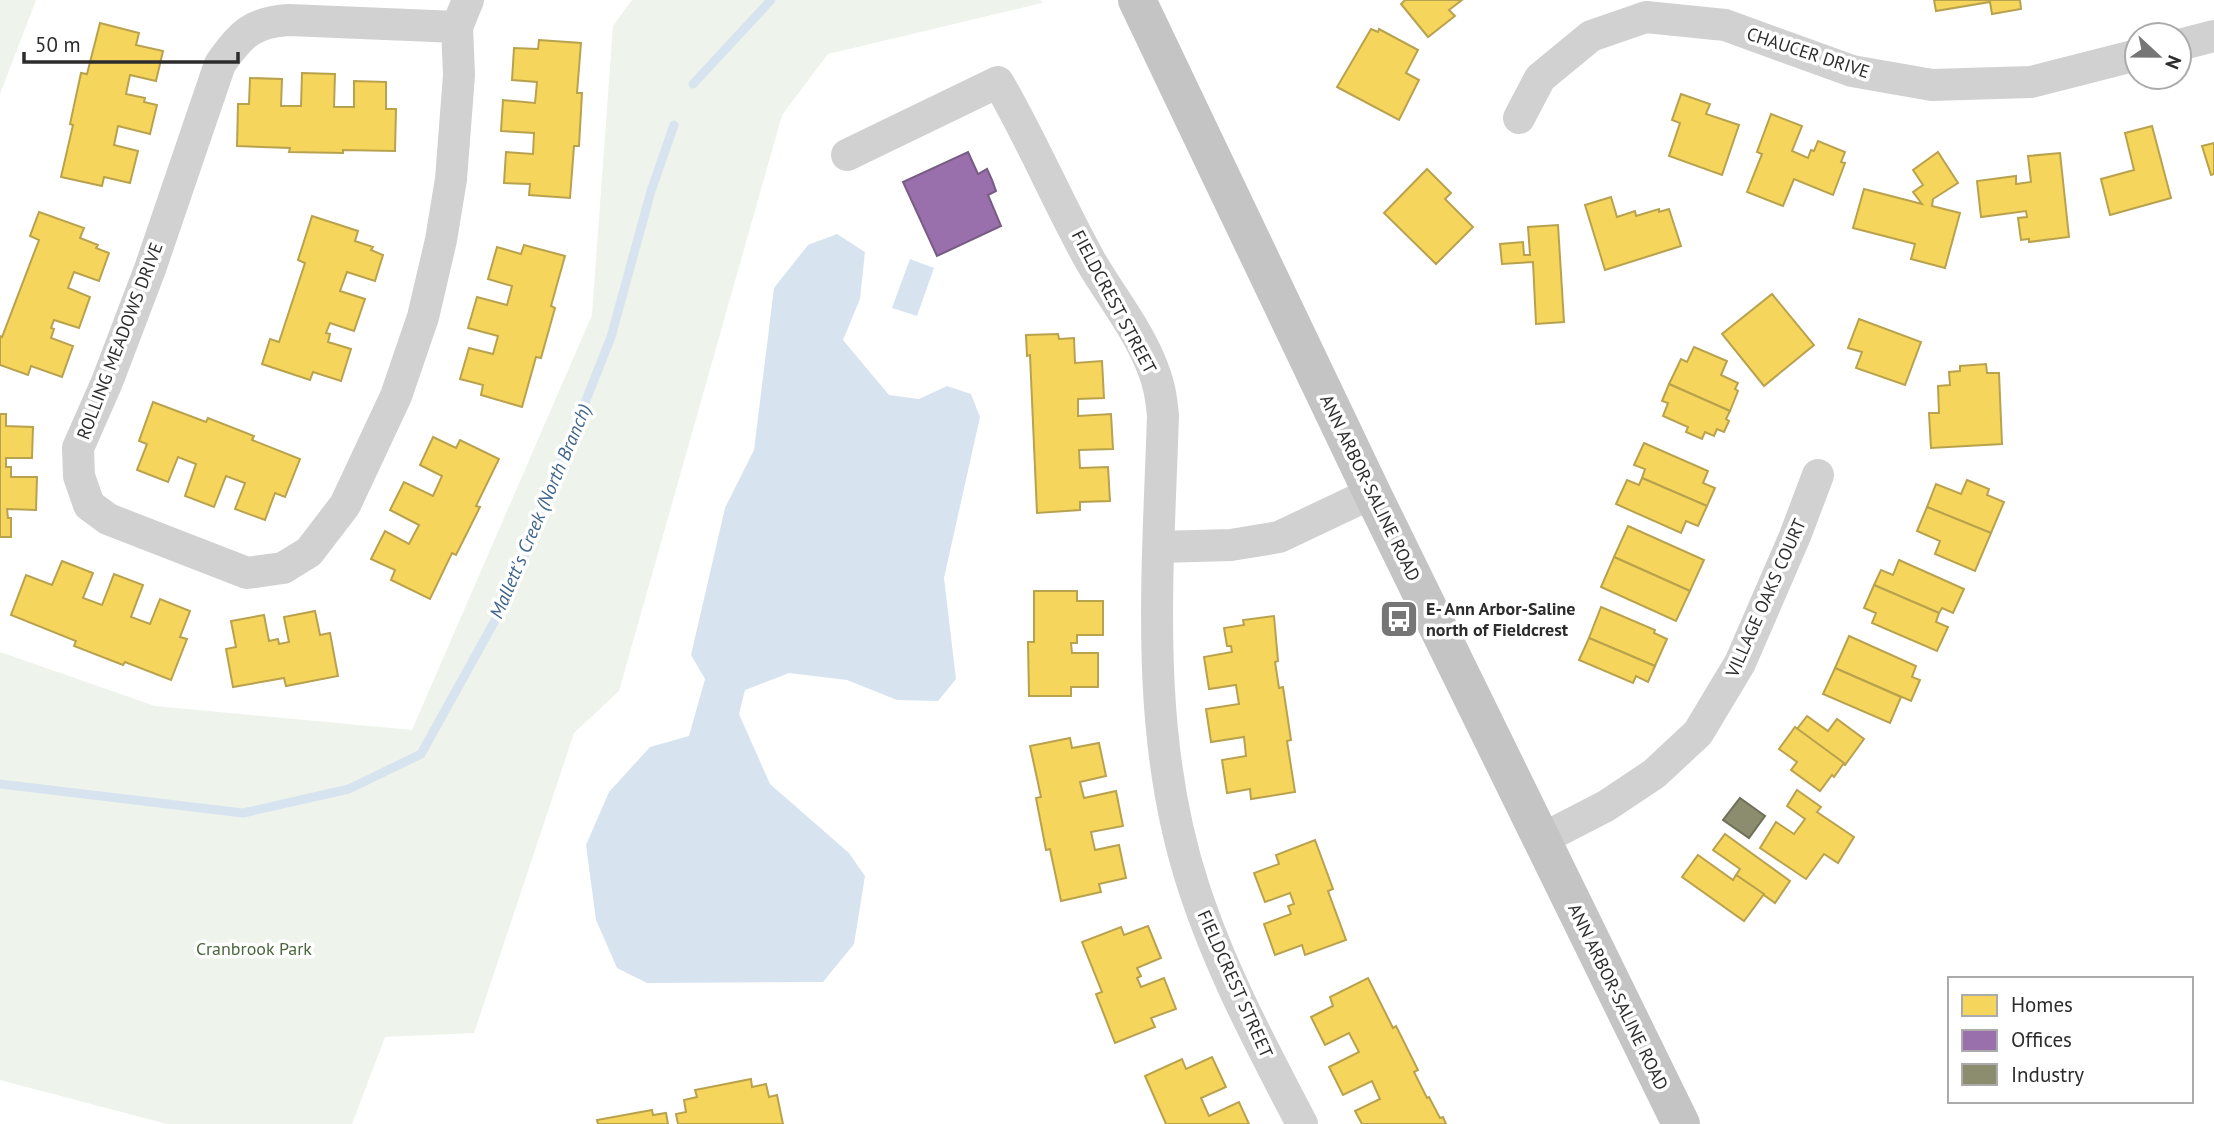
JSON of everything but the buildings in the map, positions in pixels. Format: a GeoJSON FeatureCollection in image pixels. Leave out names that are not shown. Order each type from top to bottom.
{"type":"FeatureCollection","features":[{"type":"Feature","properties":{"kind":"main road","name":"ANN ARBOR-SALINE ROAD"},"geometry":{"type":"LineString","coordinates":[[1137,0],[1372,493],[1681,1124]]}},
{"type":"Feature","properties":{"kind":"street","name":"ROLLING MEADOWS DRIVE"},"geometry":{"type":"LineString","coordinates":[[462,14],[451,178],[441,240],[423,317],[396,396],[345,505],[309,552],[283,568],[247,573],[108,519],[89,505],[79,476],[78,448],[107,382],[150,270],[220,64],[236,41],[254,27],[269,21],[462,14]]}},
{"type":"Feature","properties":{"kind":"street","name":"CHAUCER DRIVE"},"geometry":{"type":"LineString","coordinates":[[1519,118],[1541,78],[1591,36],[1646,17],[1725,25],[1852,71],[1932,85],[2031,82],[2123,59]]}},
{"type":"Feature","properties":{"kind":"street"},"geometry":{"type":"LineString","coordinates":[[2193,41],[2214,36]]}},
{"type":"Feature","properties":{"kind":"street","name":"FIELDCREST STREET"},"geometry":{"type":"LineString","coordinates":[[847,155],[998,82],[1091,261],[1138,338],[1150,363],[1160,389],[1163,415],[1156,629],[1159,715],[1168,782],[1193,886],[1225,971],[1302,1124]]}},
{"type":"Feature","properties":{"kind":"street","name":"VILLAGE OAKS COURT"},"geometry":{"type":"LineString","coordinates":[[1541,840],[1599,811],[1625,794],[1654,774],[1698,733],[1740,663],[1795,536],[1818,475]]}},
{"type":"Feature","properties":{"kind":"street"},"geometry":{"type":"LineString","coordinates":[[1159,547],[1231,545],[1279,537],[1372,493]]}},
{"type":"Feature","properties":{"kind":"green space"},"geometry":{"type":"Polygon","coordinates":[[[0,0],[36,0],[0,94],[0,0]]]}},
{"type":"Feature","properties":{"kind":"green space","name":"Cranbrook Park"},"geometry":{"type":"Polygon","coordinates":[[[632,0],[1041,0],[1042,3],[828,54],[782,115],[619,691],[574,733],[474,1033],[385,1037],[352,1124],[167,1124],[0,1080],[0,652],[155,706],[412,730],[592,315],[613,26],[632,0]]]}},
{"type":"Feature","properties":{"kind":"shaded area"},"geometry":{"type":"Polygon","coordinates":[[[837,234],[865,252],[860,299],[843,340],[889,395],[919,399],[947,386],[971,394],[980,417],[944,578],[956,679],[938,701],[897,700],[847,680],[789,673],[745,690],[739,714],[770,784],[849,853],[865,876],[854,944],[823,982],[647,983],[617,968],[596,920],[586,845],[609,792],[650,747],[689,736],[705,679],[691,655],[725,508],[754,450],[774,288],[808,245],[837,234]]]}},
{"type":"Feature","properties":{"kind":"shaded area"},"geometry":{"type":"Polygon","coordinates":[[[910,259],[934,268],[917,316],[892,308],[910,259]]]}},
{"type":"Feature","properties":{"kind":"waterway","name":"Mallett's Creek (North Branch)"},"geometry":{"type":"LineString","coordinates":[[693,84],[771,0]]}},
{"type":"Feature","properties":{"kind":"waterway","name":"Mallett's Creek (North Branch)"},"geometry":{"type":"LineString","coordinates":[[0,784],[243,813],[349,789],[421,754],[508,597],[611,337],[651,191],[674,125]]}},
{"type":"Feature","properties":{"kind":"place","name":"E- Ann Arbor-Saline north of Fieldcrest"},"geometry":{"type":"Point","coordinates":[1399,619]}}]}
